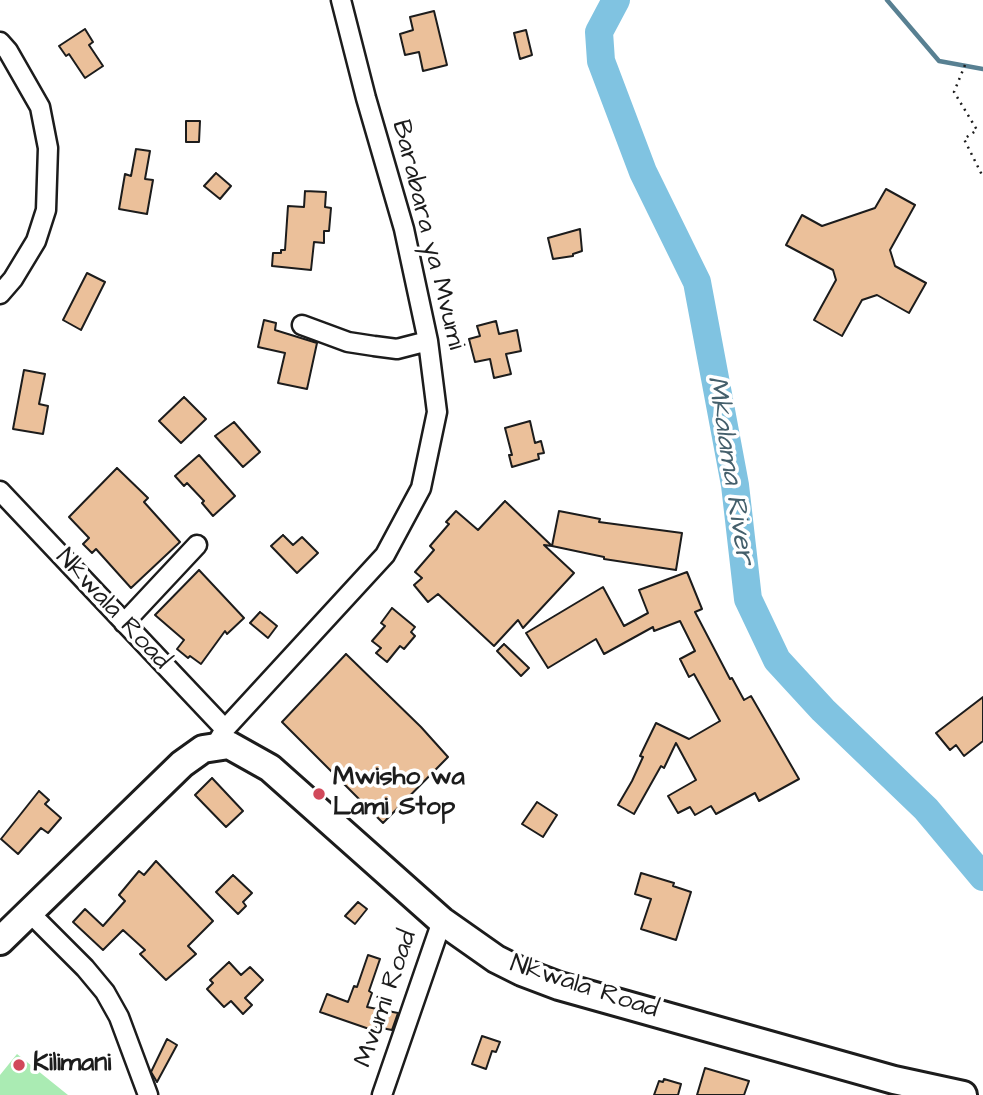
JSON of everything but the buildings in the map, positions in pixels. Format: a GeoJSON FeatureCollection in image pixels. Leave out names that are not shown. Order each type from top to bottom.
{"type":"FeatureCollection","features":[{"type":"Feature","properties":{"kind":"street","name":"Barabara ya Mvumi"},"geometry":{"type":"LineString","coordinates":[[223,740],[385,555],[421,488],[438,412],[428,341],[404,229],[341,0]]}},
{"type":"Feature","properties":{"kind":"street"},"geometry":{"type":"LineString","coordinates":[[0,294],[13,279],[36,242],[46,210],[48,148],[40,107],[3,51]]}},
{"type":"Feature","properties":{"kind":"street"},"geometry":{"type":"LineString","coordinates":[[302,325],[348,342],[397,349],[428,341]]}},
{"type":"Feature","properties":{"kind":"street","name":"Nkwala Road"},"geometry":{"type":"LineString","coordinates":[[0,491],[124,623],[223,740],[270,768],[442,921],[496,959],[559,986],[892,1088],[963,1095]]}},
{"type":"Feature","properties":{"kind":"street"},"geometry":{"type":"LineString","coordinates":[[124,623],[197,545]]}},
{"type":"Feature","properties":{"kind":"street"},"geometry":{"type":"LineString","coordinates":[[0,941],[182,764],[223,740]]}},
{"type":"Feature","properties":{"kind":"street"},"geometry":{"type":"LineString","coordinates":[[29,912],[105,992],[119,1017],[148,1095]]}},
{"type":"Feature","properties":{"kind":"street","name":"Mvumi Road"},"geometry":{"type":"LineString","coordinates":[[382,1095],[442,921]]}},
{"type":"Feature","properties":{"kind":"path"},"geometry":{"type":"LineString","coordinates":[[965,65],[954,92],[978,130],[964,139],[983,177]]}},
{"type":"Feature","properties":{"kind":"green space","name":"Kilimani"},"geometry":{"type":"Polygon","coordinates":[[[17,1054],[68,1095],[0,1095],[0,1075],[17,1054]]]}},
{"type":"Feature","properties":{"kind":"waterway","name":"Mkalama River"},"geometry":{"type":"LineString","coordinates":[[616,0],[599,32],[601,61],[643,172],[697,282],[735,485],[748,599],[777,660],[823,710],[926,809],[983,877]]}},
{"type":"Feature","properties":{"kind":"waterway"},"geometry":{"type":"LineString","coordinates":[[887,0],[939,61],[983,69]]}},
{"type":"Feature","properties":{"kind":"place","name":"Mwisho wa Lami Stop"},"geometry":{"type":"Point","coordinates":[319,794]}},
{"type":"Feature","properties":{"kind":"place","name":"Kilimani"},"geometry":{"type":"Point","coordinates":[19,1065]}}]}
